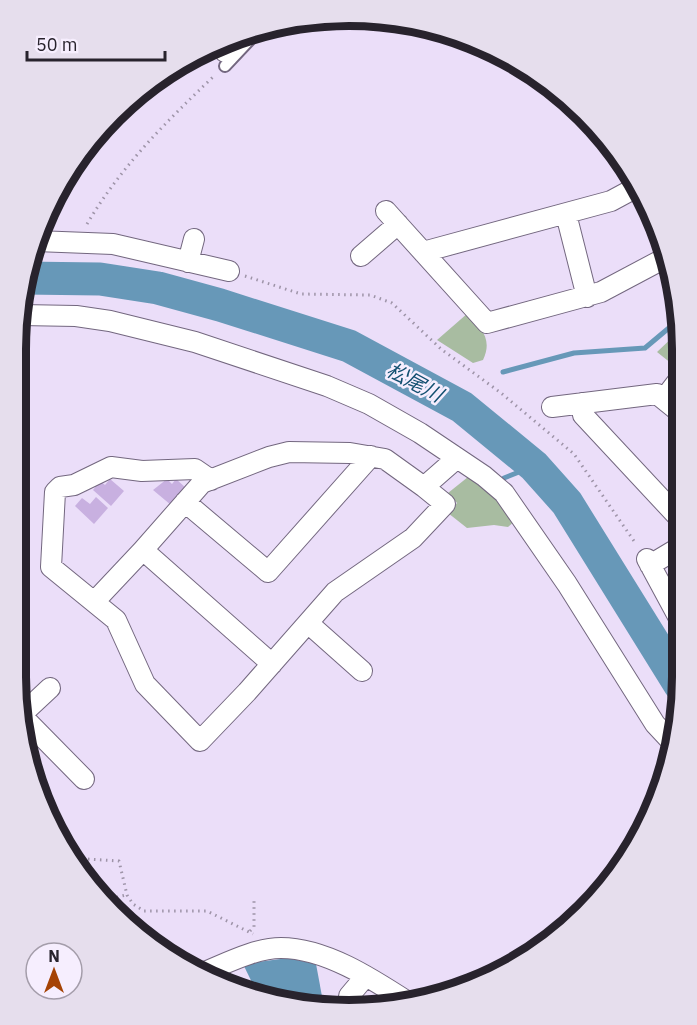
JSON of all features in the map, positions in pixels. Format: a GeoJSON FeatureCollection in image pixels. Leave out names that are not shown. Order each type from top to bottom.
{"type":"FeatureCollection","features":[{"type":"Feature","properties":{"kind":"street"},"geometry":{"type":"LineString","coordinates":[[225,59],[232,47]]}},
{"type":"Feature","properties":{"kind":"street"},"geometry":{"type":"LineString","coordinates":[[423,252],[611,201],[630,191]]}},
{"type":"Feature","properties":{"kind":"street"},"geometry":{"type":"LineString","coordinates":[[566,214],[587,297]]}},
{"type":"Feature","properties":{"kind":"street"},"geometry":{"type":"LineString","coordinates":[[361,256],[392,217],[487,323],[587,297],[659,261]]}},
{"type":"Feature","properties":{"kind":"street"},"geometry":{"type":"LineString","coordinates":[[188,262],[194,239]]}},
{"type":"Feature","properties":{"kind":"street"},"geometry":{"type":"LineString","coordinates":[[44,241],[113,244],[229,271]]}},
{"type":"Feature","properties":{"kind":"street"},"geometry":{"type":"LineString","coordinates":[[27,315],[76,316],[110,321],[195,342],[268,365],[369,404],[457,458],[504,493],[522,516],[655,724],[666,736]]}},
{"type":"Feature","properties":{"kind":"street"},"geometry":{"type":"LineString","coordinates":[[552,407],[657,394],[671,405]]}},
{"type":"Feature","properties":{"kind":"street"},"geometry":{"type":"LineString","coordinates":[[582,403],[583,415],[672,510]]}},
{"type":"Feature","properties":{"kind":"street"},"geometry":{"type":"LineString","coordinates":[[95,601],[202,483],[211,480],[268,457],[289,453],[371,456],[385,459],[445,504],[412,538],[335,592],[200,741],[145,684],[116,620],[51,567],[55,492],[60,487],[74,485],[111,467],[141,471],[195,469],[211,480]]}},
{"type":"Feature","properties":{"kind":"street"},"geometry":{"type":"LineString","coordinates":[[185,502],[268,572],[371,456]]}},
{"type":"Feature","properties":{"kind":"street"},"geometry":{"type":"LineString","coordinates":[[423,487],[457,458]]}},
{"type":"Feature","properties":{"kind":"street"},"geometry":{"type":"LineString","coordinates":[[142,550],[272,664]]}},
{"type":"Feature","properties":{"kind":"street"},"geometry":{"type":"LineString","coordinates":[[672,551],[648,562],[672,606]]}},
{"type":"Feature","properties":{"kind":"street"},"geometry":{"type":"LineString","coordinates":[[308,623],[362,671]]}},
{"type":"Feature","properties":{"kind":"street"},"geometry":{"type":"LineString","coordinates":[[27,710],[50,688]]}},
{"type":"Feature","properties":{"kind":"street"},"geometry":{"type":"LineString","coordinates":[[29,724],[84,779]]}},
{"type":"Feature","properties":{"kind":"street"},"geometry":{"type":"LineString","coordinates":[[212,969],[242,957],[280,948],[322,956],[397,996]]}},
{"type":"Feature","properties":{"kind":"street"},"geometry":{"type":"LineString","coordinates":[[350,1000],[350,996],[365,977]]}},
{"type":"Feature","properties":{"kind":"lane"},"geometry":{"type":"LineString","coordinates":[[225,59],[243,44]]}},
{"type":"Feature","properties":{"kind":"path"},"geometry":{"type":"LineString","coordinates":[[77,241],[108,188],[143,146],[225,59]]}},
{"type":"Feature","properties":{"kind":"path"},"geometry":{"type":"LineString","coordinates":[[229,271],[301,294],[370,296],[392,303],[441,349],[501,393],[574,454],[648,562]]}},
{"type":"Feature","properties":{"kind":"path"},"geometry":{"type":"LineString","coordinates":[[82,859],[119,861],[127,895],[133,904],[144,911],[207,911],[250,932],[269,937],[280,948]]}},
{"type":"Feature","properties":{"kind":"path"},"geometry":{"type":"LineString","coordinates":[[114,898],[127,895]]}},
{"type":"Feature","properties":{"kind":"path"},"geometry":{"type":"LineString","coordinates":[[242,957],[240,948],[254,927],[254,898]]}},
{"type":"Feature","properties":{"kind":"green space"},"geometry":{"type":"Polygon","coordinates":[[[468,313],[484,334],[487,346],[483,360],[473,363],[437,340],[468,313]]]}},
{"type":"Feature","properties":{"kind":"green space"},"geometry":{"type":"Polygon","coordinates":[[[672,338],[672,364],[657,352],[672,338]]]}},
{"type":"Feature","properties":{"kind":"green space"},"geometry":{"type":"Polygon","coordinates":[[[468,477],[485,490],[489,486],[516,520],[508,527],[494,525],[467,528],[448,513],[457,503],[448,493],[468,477]]]}},
{"type":"Feature","properties":{"kind":"water"},"geometry":{"type":"Polygon","coordinates":[[[288,958],[316,964],[322,999],[285,993],[253,984],[243,964],[288,958]]]}},
{"type":"Feature","properties":{"kind":"building"},"geometry":{"type":"Polygon","coordinates":[[[110,479],[124,491],[111,506],[93,490],[100,481],[105,485],[110,479]]]}},
{"type":"Feature","properties":{"kind":"building"},"geometry":{"type":"Polygon","coordinates":[[[167,479],[172,484],[176,479],[186,488],[171,505],[153,490],[167,479]]]}},
{"type":"Feature","properties":{"kind":"building"},"geometry":{"type":"Polygon","coordinates":[[[96,497],[108,508],[94,524],[75,506],[82,498],[90,504],[96,497]]]}},
{"type":"Feature","properties":{"kind":"waterway","name":"松尾川"},"geometry":{"type":"LineString","coordinates":[[34,278],[100,279],[158,288],[220,305],[349,346],[462,407],[534,466],[567,503],[672,672]]}},
{"type":"Feature","properties":{"kind":"waterway"},"geometry":{"type":"LineString","coordinates":[[503,372],[574,353],[645,348],[671,326]]}},
{"type":"Feature","properties":{"kind":"waterway"},"geometry":{"type":"LineString","coordinates":[[504,478],[534,466]]}}]}
